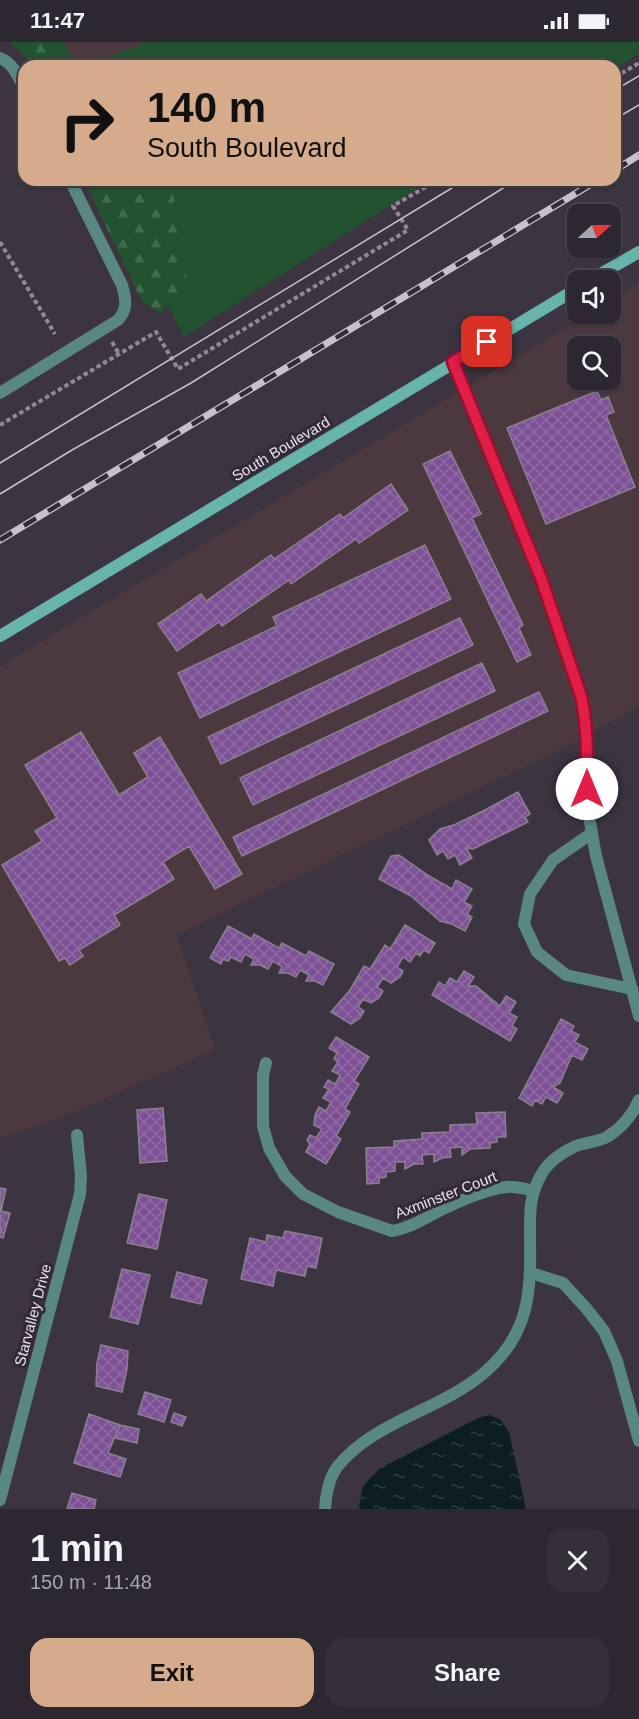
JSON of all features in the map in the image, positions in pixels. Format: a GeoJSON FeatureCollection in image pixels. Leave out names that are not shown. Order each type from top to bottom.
{"type":"FeatureCollection","features":[{"type":"Feature","properties":{"kind":"main road"},"geometry":{"type":"LineString","coordinates":[[608,270],[639,252]]}},
{"type":"Feature","properties":{"kind":"main road","name":"South Boulevard"},"geometry":{"type":"LineString","coordinates":[[0,636],[567,295]]}},
{"type":"Feature","properties":{"kind":"street"},"geometry":{"type":"LineString","coordinates":[[0,58],[13,67],[18,77]]}},
{"type":"Feature","properties":{"kind":"street"},"geometry":{"type":"LineString","coordinates":[[0,393],[118,320],[124,314],[126,299],[122,285],[73,186]]}},
{"type":"Feature","properties":{"kind":"street"},"geometry":{"type":"LineString","coordinates":[[453,362],[541,578],[581,696],[586,724],[588,811],[596,856],[639,1016]]}},
{"type":"Feature","properties":{"kind":"street"},"geometry":{"type":"LineString","coordinates":[[592,833],[553,860],[530,894],[524,924],[537,952],[566,975],[632,989]]}},
{"type":"Feature","properties":{"kind":"street","name":"Axminster Court"},"geometry":{"type":"LineString","coordinates":[[266,1063],[263,1076],[263,1126],[269,1148],[285,1176],[303,1194],[338,1212],[392,1231],[408,1227],[447,1207],[484,1193],[507,1187],[534,1191]]}},
{"type":"Feature","properties":{"kind":"street"},"geometry":{"type":"LineString","coordinates":[[325,1509],[329,1485],[337,1467],[351,1453],[385,1429],[464,1387],[500,1358],[519,1329],[529,1297],[530,1203],[542,1173],[552,1162],[577,1146],[605,1138],[621,1127],[633,1113],[639,1100]]}},
{"type":"Feature","properties":{"kind":"street","name":"Starvalley Drive"},"geometry":{"type":"LineString","coordinates":[[0,1500],[80,1194],[81,1176],[77,1135]]}},
{"type":"Feature","properties":{"kind":"street"},"geometry":{"type":"LineString","coordinates":[[531,1273],[563,1283],[604,1331],[617,1361],[639,1441]]}},
{"type":"Feature","properties":{"kind":"path"},"geometry":{"type":"LineString","coordinates":[[621,74],[639,63]]}},
{"type":"Feature","properties":{"kind":"path"},"geometry":{"type":"LineString","coordinates":[[0,425],[156,332],[178,369],[408,230],[393,206],[428,186]]}},
{"type":"Feature","properties":{"kind":"path"},"geometry":{"type":"LineString","coordinates":[[0,242],[55,334]]}},
{"type":"Feature","properties":{"kind":"shaded area"},"geometry":{"type":"Polygon","coordinates":[[[30,42],[148,42],[101,60],[39,60],[30,42]]]}},
{"type":"Feature","properties":{"kind":"shaded area"},"geometry":{"type":"Polygon","coordinates":[[[639,284],[639,706],[566,747],[177,935],[215,1050],[64,1117],[0,1138],[0,666],[572,324],[621,324],[621,295],[639,284]]]}},
{"type":"Feature","properties":{"kind":"green space"},"geometry":{"type":"Polygon","coordinates":[[[9,42],[64,42],[68,51],[78,60],[27,60],[9,42]]]}},
{"type":"Feature","properties":{"kind":"green space"},"geometry":{"type":"Polygon","coordinates":[[[148,42],[639,42],[639,54],[621,64],[621,60],[101,60],[148,42]]]}},
{"type":"Feature","properties":{"kind":"green space"},"geometry":{"type":"Polygon","coordinates":[[[87,186],[172,186],[187,280],[186,293],[160,313],[141,300],[87,186]]]}},
{"type":"Feature","properties":{"kind":"green space"},"geometry":{"type":"Polygon","coordinates":[[[105,186],[421,186],[184,337],[105,186]]]}},
{"type":"Feature","properties":{"kind":"water"},"geometry":{"type":"Polygon","coordinates":[[[490,1415],[501,1420],[509,1432],[526,1509],[360,1509],[363,1486],[379,1469],[478,1418],[490,1415]]]}},
{"type":"Feature","properties":{"kind":"building"},"geometry":{"type":"Polygon","coordinates":[[[597,391],[601,400],[608,397],[614,412],[606,415],[635,487],[546,524],[507,428],[597,391]]]}},
{"type":"Feature","properties":{"kind":"building"},"geometry":{"type":"Polygon","coordinates":[[[450,451],[481,514],[472,518],[523,625],[519,628],[531,655],[517,662],[423,464],[450,451]]]}},
{"type":"Feature","properties":{"kind":"building"},"geometry":{"type":"Polygon","coordinates":[[[391,484],[408,510],[359,543],[356,539],[291,584],[289,580],[222,626],[219,622],[177,651],[158,624],[201,594],[206,601],[271,555],[274,559],[340,514],[343,518],[391,484]]]}},
{"type":"Feature","properties":{"kind":"building"},"geometry":{"type":"Polygon","coordinates":[[[425,545],[451,599],[200,718],[178,673],[277,626],[273,617],[425,545]]]}},
{"type":"Feature","properties":{"kind":"building"},"geometry":{"type":"Polygon","coordinates":[[[460,618],[473,645],[221,764],[208,737],[460,618]]]}},
{"type":"Feature","properties":{"kind":"building"},"geometry":{"type":"Polygon","coordinates":[[[482,663],[495,691],[253,805],[240,778],[482,663]]]}},
{"type":"Feature","properties":{"kind":"building"},"geometry":{"type":"Polygon","coordinates":[[[539,692],[548,711],[242,856],[233,837],[539,692]]]}},
{"type":"Feature","properties":{"kind":"building"},"geometry":{"type":"Polygon","coordinates":[[[81,732],[119,795],[148,777],[134,753],[160,737],[242,874],[215,889],[189,846],[163,862],[174,879],[114,915],[120,925],[79,950],[83,956],[70,965],[65,958],[59,961],[2,865],[42,841],[35,831],[57,818],[25,765],[81,732]]]}},
{"type":"Feature","properties":{"kind":"building"},"geometry":{"type":"Polygon","coordinates":[[[518,792],[530,814],[525,817],[528,822],[473,849],[466,848],[472,858],[460,865],[455,855],[448,859],[443,851],[437,855],[429,840],[440,829],[454,825],[518,792]]]}},
{"type":"Feature","properties":{"kind":"building"},"geometry":{"type":"Polygon","coordinates":[[[399,855],[452,889],[456,880],[472,889],[464,902],[472,906],[467,914],[472,917],[465,931],[440,921],[411,896],[379,879],[391,856],[399,855]]]}},
{"type":"Feature","properties":{"kind":"building"},"geometry":{"type":"Polygon","coordinates":[[[405,925],[435,943],[429,953],[424,950],[420,956],[416,953],[410,962],[403,957],[397,967],[403,971],[400,977],[391,983],[383,978],[377,987],[383,991],[379,998],[371,1003],[363,999],[358,1007],[364,1011],[360,1018],[351,1024],[331,1012],[350,990],[364,966],[370,969],[385,945],[390,949],[405,925]]]}},
{"type":"Feature","properties":{"kind":"building"},"geometry":{"type":"Polygon","coordinates":[[[228,926],[252,939],[254,934],[279,948],[282,943],[306,956],[309,951],[334,964],[323,985],[315,981],[306,981],[309,975],[300,970],[296,977],[288,973],[279,973],[282,967],[273,961],[268,969],[260,965],[251,965],[254,959],[245,954],[241,962],[231,957],[228,961],[223,959],[221,964],[210,958],[228,926]]]}},
{"type":"Feature","properties":{"kind":"building"},"geometry":{"type":"Polygon","coordinates":[[[464,971],[474,977],[468,986],[476,986],[500,1006],[506,996],[516,1002],[509,1013],[517,1017],[512,1026],[517,1029],[510,1041],[432,995],[439,982],[445,986],[450,978],[457,982],[464,971]]]}},
{"type":"Feature","properties":{"kind":"building"},"geometry":{"type":"Polygon","coordinates":[[[561,1019],[574,1026],[571,1031],[579,1035],[575,1042],[588,1049],[582,1060],[572,1055],[560,1083],[553,1087],[563,1093],[557,1103],[546,1097],[542,1104],[535,1100],[532,1106],[519,1098],[561,1019]]]}},
{"type":"Feature","properties":{"kind":"building"},"geometry":{"type":"Polygon","coordinates":[[[336,1037],[369,1057],[354,1081],[359,1084],[345,1109],[350,1112],[336,1136],[341,1139],[326,1164],[306,1152],[310,1144],[307,1140],[310,1135],[316,1138],[322,1129],[314,1125],[319,1107],[326,1111],[331,1102],[323,1098],[329,1089],[324,1087],[328,1080],[335,1084],[340,1075],[332,1071],[338,1062],[334,1059],[337,1053],[329,1048],[336,1037]]]}},
{"type":"Feature","properties":{"kind":"building"},"geometry":{"type":"Polygon","coordinates":[[[163,1108],[167,1161],[140,1163],[137,1110],[163,1108]]]}},
{"type":"Feature","properties":{"kind":"building"},"geometry":{"type":"Polygon","coordinates":[[[505,1112],[506,1137],[497,1137],[497,1142],[490,1143],[490,1148],[470,1149],[462,1155],[462,1147],[450,1148],[451,1157],[434,1162],[434,1154],[422,1155],[423,1164],[414,1164],[405,1169],[405,1162],[395,1162],[395,1171],[386,1172],[386,1177],[379,1178],[379,1183],[367,1184],[366,1148],[394,1147],[394,1141],[422,1139],[422,1133],[450,1132],[450,1125],[477,1124],[476,1113],[505,1112]]]}},
{"type":"Feature","properties":{"kind":"building"},"geometry":{"type":"Polygon","coordinates":[[[0,1188],[6,1189],[1,1211],[10,1213],[3,1238],[0,1237],[0,1188]]]}},
{"type":"Feature","properties":{"kind":"building"},"geometry":{"type":"Polygon","coordinates":[[[139,1194],[167,1200],[157,1249],[127,1243],[139,1194]]]}},
{"type":"Feature","properties":{"kind":"building"},"geometry":{"type":"Polygon","coordinates":[[[285,1231],[322,1238],[316,1268],[307,1266],[305,1276],[276,1270],[273,1286],[241,1279],[250,1238],[266,1242],[267,1235],[283,1238],[285,1231]]]}},
{"type":"Feature","properties":{"kind":"building"},"geometry":{"type":"Polygon","coordinates":[[[122,1269],[150,1275],[138,1324],[110,1317],[122,1269]]]}},
{"type":"Feature","properties":{"kind":"building"},"geometry":{"type":"Polygon","coordinates":[[[177,1272],[207,1280],[201,1304],[171,1297],[177,1272]]]}},
{"type":"Feature","properties":{"kind":"building"},"geometry":{"type":"Polygon","coordinates":[[[101,1345],[128,1351],[122,1392],[96,1386],[101,1345]]]}},
{"type":"Feature","properties":{"kind":"building"},"geometry":{"type":"Polygon","coordinates":[[[145,1392],[171,1400],[164,1422],[138,1414],[145,1392]]]}},
{"type":"Feature","properties":{"kind":"building"},"geometry":{"type":"Polygon","coordinates":[[[174,1413],[186,1417],[182,1426],[171,1422],[174,1413]]]}},
{"type":"Feature","properties":{"kind":"building"},"geometry":{"type":"Polygon","coordinates":[[[89,1414],[120,1425],[108,1453],[126,1459],[120,1477],[74,1463],[89,1414]]]}},
{"type":"Feature","properties":{"kind":"building"},"geometry":{"type":"Polygon","coordinates":[[[120,1425],[139,1429],[137,1443],[115,1438],[120,1425]]]}},
{"type":"Feature","properties":{"kind":"building"},"geometry":{"type":"Polygon","coordinates":[[[72,1493],[96,1500],[94,1509],[67,1509],[72,1493]]]}},
{"type":"Feature","properties":{"kind":"tram line"},"geometry":{"type":"LineString","coordinates":[[621,86],[639,76]]}},
{"type":"Feature","properties":{"kind":"tram line"},"geometry":{"type":"LineString","coordinates":[[621,116],[639,105]]}},
{"type":"Feature","properties":{"kind":"tram line"},"geometry":{"type":"LineString","coordinates":[[0,463],[455,186]]}},
{"type":"Feature","properties":{"kind":"tram line"},"geometry":{"type":"LineString","coordinates":[[0,494],[72,450],[191,383],[506,186]]}},
{"type":"Feature","properties":{"kind":"railway"},"geometry":{"type":"LineString","coordinates":[[621,166],[639,155]]}},
{"type":"Feature","properties":{"kind":"railway"},"geometry":{"type":"LineString","coordinates":[[0,540],[588,186]]}},
{"type":"Feature","properties":{"kind":"route"},"geometry":{"type":"LineString","coordinates":[[487,342],[453,362],[541,578],[581,696],[585,713],[587,789]]}}]}
